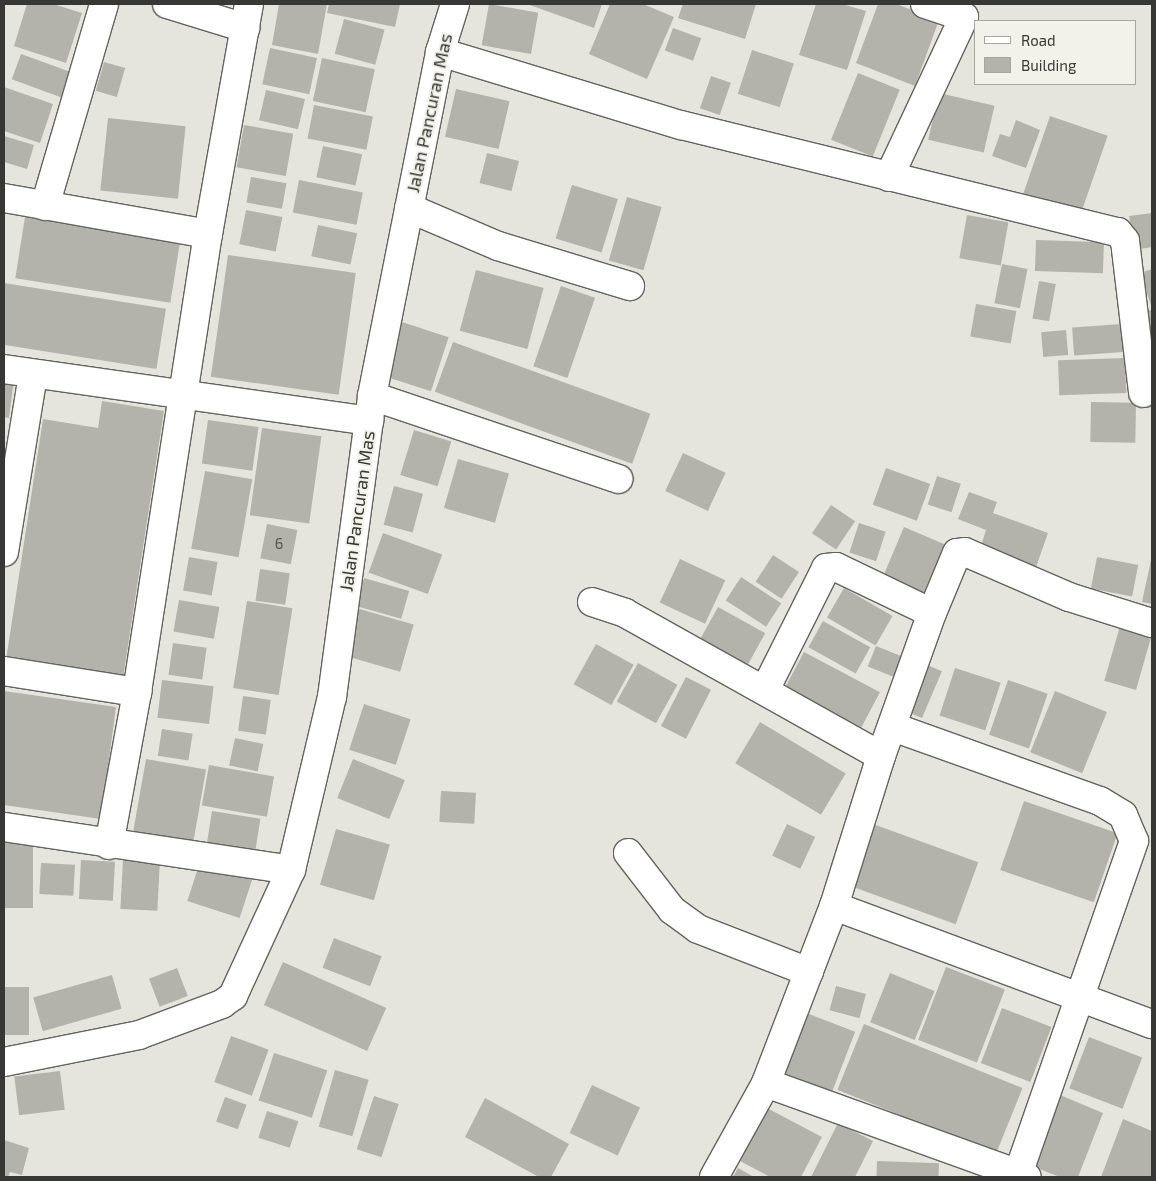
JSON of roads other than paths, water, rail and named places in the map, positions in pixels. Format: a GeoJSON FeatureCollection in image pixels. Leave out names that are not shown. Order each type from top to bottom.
{"type":"FeatureCollection","features":[{"type":"Feature","properties":{"kind":"street"},"geometry":{"type":"LineString","coordinates":[[45,206],[104,4]]}},
{"type":"Feature","properties":{"kind":"street"},"geometry":{"type":"LineString","coordinates":[[109,845],[137,692],[208,234],[247,16],[167,4]]}},
{"type":"Feature","properties":{"kind":"street","name":"Jalan Pancuran Mas"},"geometry":{"type":"LineString","coordinates":[[4,1062],[79,1050],[139,1035],[222,1004],[233,996],[290,870],[332,697],[370,409],[440,52],[455,4]]}},
{"type":"Feature","properties":{"kind":"street"},"geometry":{"type":"LineString","coordinates":[[890,177],[967,10],[925,4]]}},
{"type":"Feature","properties":{"kind":"street"},"geometry":{"type":"LineString","coordinates":[[440,52],[681,124],[1118,232],[1124,241],[1143,393]]}},
{"type":"Feature","properties":{"kind":"street"},"geometry":{"type":"LineString","coordinates":[[4,198],[208,234]]}},
{"type":"Feature","properties":{"kind":"street"},"geometry":{"type":"LineString","coordinates":[[409,208],[498,246],[630,286]]}},
{"type":"Feature","properties":{"kind":"street"},"geometry":{"type":"LineString","coordinates":[[4,369],[183,396],[370,409],[618,478]]}},
{"type":"Feature","properties":{"kind":"street"},"geometry":{"type":"LineString","coordinates":[[4,552],[33,374]]}},
{"type":"Feature","properties":{"kind":"street"},"geometry":{"type":"LineString","coordinates":[[714,1177],[766,1083],[834,906],[880,756],[893,727],[932,613],[957,553],[965,552],[1069,597],[1152,623]]}},
{"type":"Feature","properties":{"kind":"street"},"geometry":{"type":"LineString","coordinates":[[765,690],[826,568],[836,567],[932,613]]}},
{"type":"Feature","properties":{"kind":"street"},"geometry":{"type":"LineString","coordinates":[[592,602],[625,613],[880,756]]}},
{"type":"Feature","properties":{"kind":"street"},"geometry":{"type":"LineString","coordinates":[[4,672],[137,692]]}},
{"type":"Feature","properties":{"kind":"street"},"geometry":{"type":"LineString","coordinates":[[766,1083],[1023,1175],[1134,841],[1122,815],[1100,801],[893,727]]}},
{"type":"Feature","properties":{"kind":"street"},"geometry":{"type":"LineString","coordinates":[[4,827],[109,845],[290,870]]}},
{"type":"Feature","properties":{"kind":"street"},"geometry":{"type":"LineString","coordinates":[[628,853],[672,910],[698,929],[809,972]]}},
{"type":"Feature","properties":{"kind":"street"},"geometry":{"type":"LineString","coordinates":[[834,906],[1083,996],[1152,1024]]}}]}
